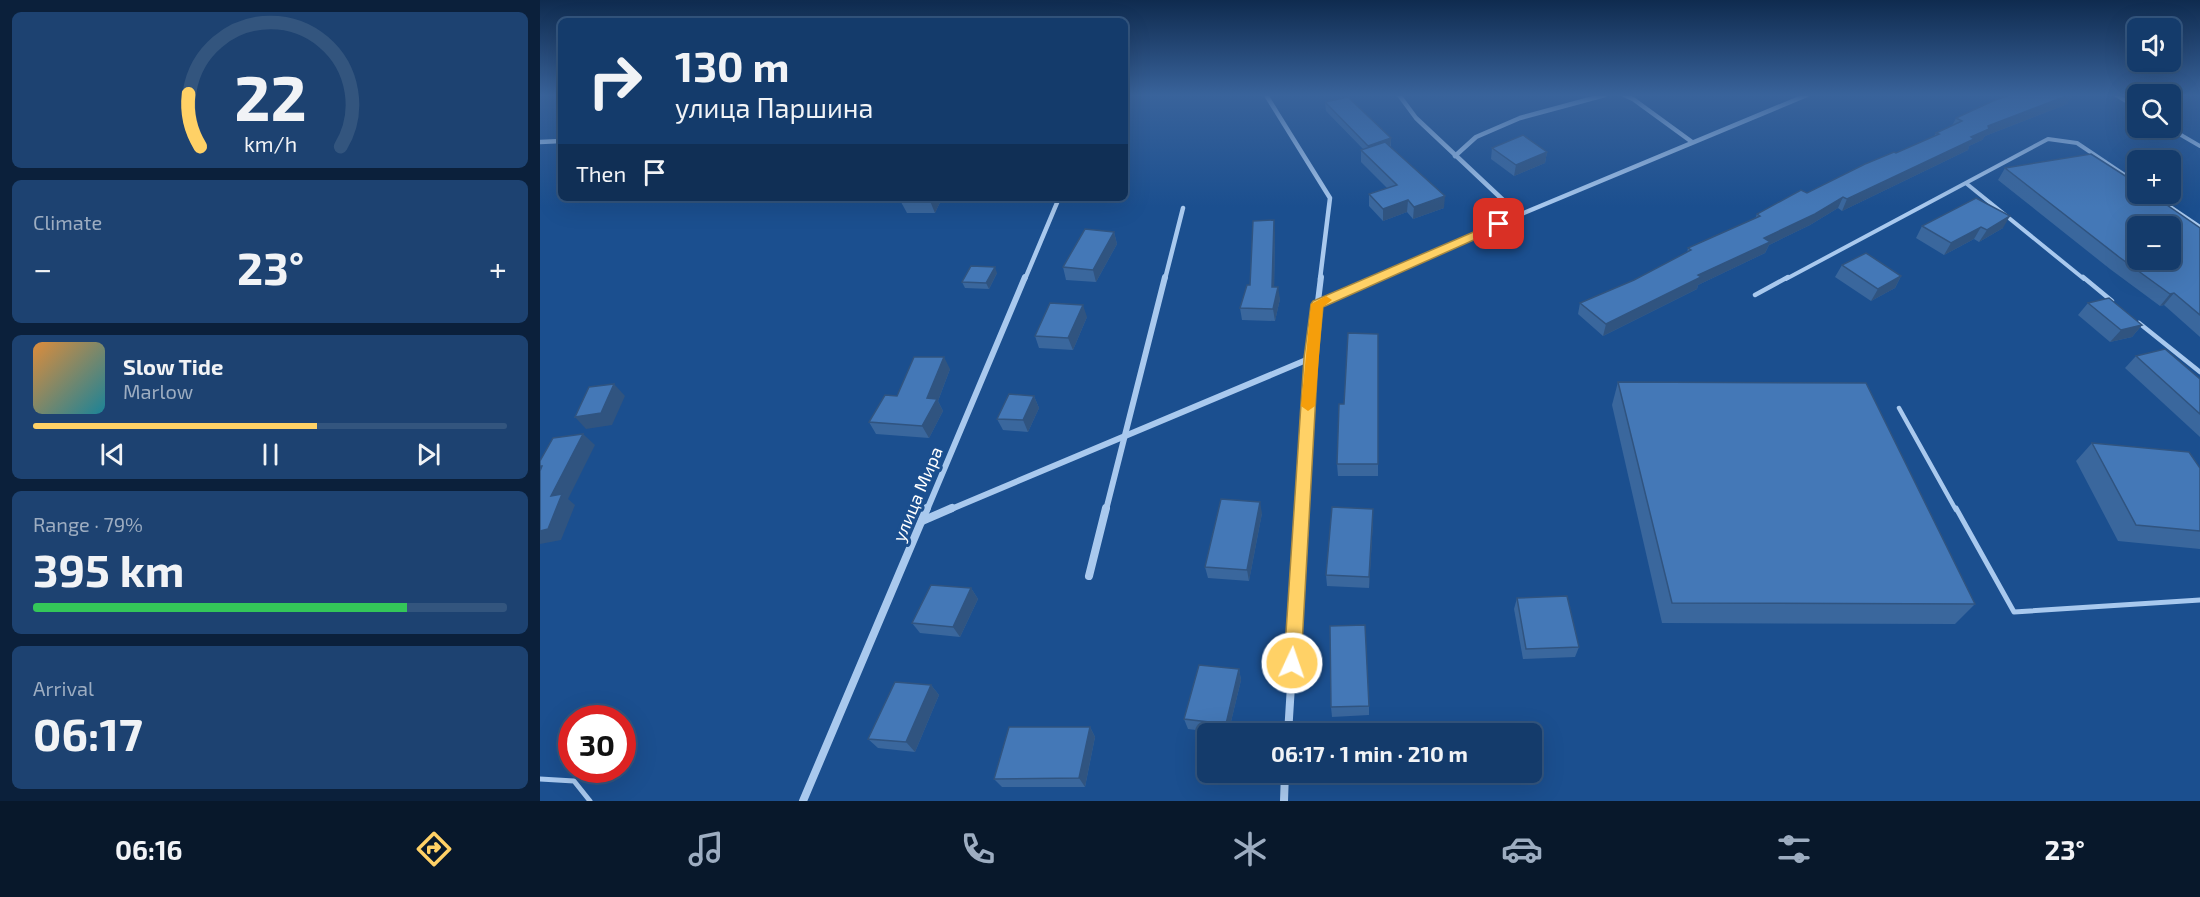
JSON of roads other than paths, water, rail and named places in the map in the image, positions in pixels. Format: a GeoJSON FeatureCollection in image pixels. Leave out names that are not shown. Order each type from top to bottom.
{"type":"FeatureCollection","features":[{"type":"Feature","properties":{"kind":"street"},"geometry":{"type":"LineString","coordinates":[[1289,132],[1330,198],[1311,358],[1289,723]]}},
{"type":"Feature","properties":{"kind":"street"},"geometry":{"type":"LineString","coordinates":[[1431,132],[1519,215]]}},
{"type":"Feature","properties":{"kind":"street"},"geometry":{"type":"LineString","coordinates":[[1455,156],[1476,137],[1487,132]]}},
{"type":"Feature","properties":{"kind":"street"},"geometry":{"type":"LineString","coordinates":[[1679,132],[1692,142]]}},
{"type":"Feature","properties":{"kind":"street"},"geometry":{"type":"LineString","coordinates":[[1317,304],[1519,215],[1716,132]]}},
{"type":"Feature","properties":{"kind":"street"},"geometry":{"type":"LineString","coordinates":[[540,142],[558,141]]}},
{"type":"Feature","properties":{"kind":"street","name":"улица Мира"},"geometry":{"type":"LineString","coordinates":[[803,801],[1058,201]]}},
{"type":"Feature","properties":{"kind":"street"},"geometry":{"type":"LineString","coordinates":[[1089,576],[1183,208]]}},
{"type":"Feature","properties":{"kind":"street"},"geometry":{"type":"LineString","coordinates":[[922,521],[1311,358]]}},
{"type":"Feature","properties":{"kind":"street"},"geometry":{"type":"LineString","coordinates":[[1284,801],[1285,783]]}},
{"type":"Feature","properties":{"kind":"lane"},"geometry":{"type":"LineString","coordinates":[[2181,135],[2200,146]]}},
{"type":"Feature","properties":{"kind":"lane"},"geometry":{"type":"LineString","coordinates":[[1755,295],[2049,139],[2077,143],[2127,177]]}},
{"type":"Feature","properties":{"kind":"lane"},"geometry":{"type":"LineString","coordinates":[[1967,184],[2116,304]]}},
{"type":"Feature","properties":{"kind":"lane"},"geometry":{"type":"LineString","coordinates":[[2166,204],[2200,227]]}},
{"type":"Feature","properties":{"kind":"lane"},"geometry":{"type":"LineString","coordinates":[[2135,320],[2200,372]]}},
{"type":"Feature","properties":{"kind":"lane"},"geometry":{"type":"LineString","coordinates":[[1899,408],[2014,612],[2200,600]]}},
{"type":"Feature","properties":{"kind":"lane"},"geometry":{"type":"LineString","coordinates":[[540,779],[551,778],[574,782],[590,801]]}}]}
